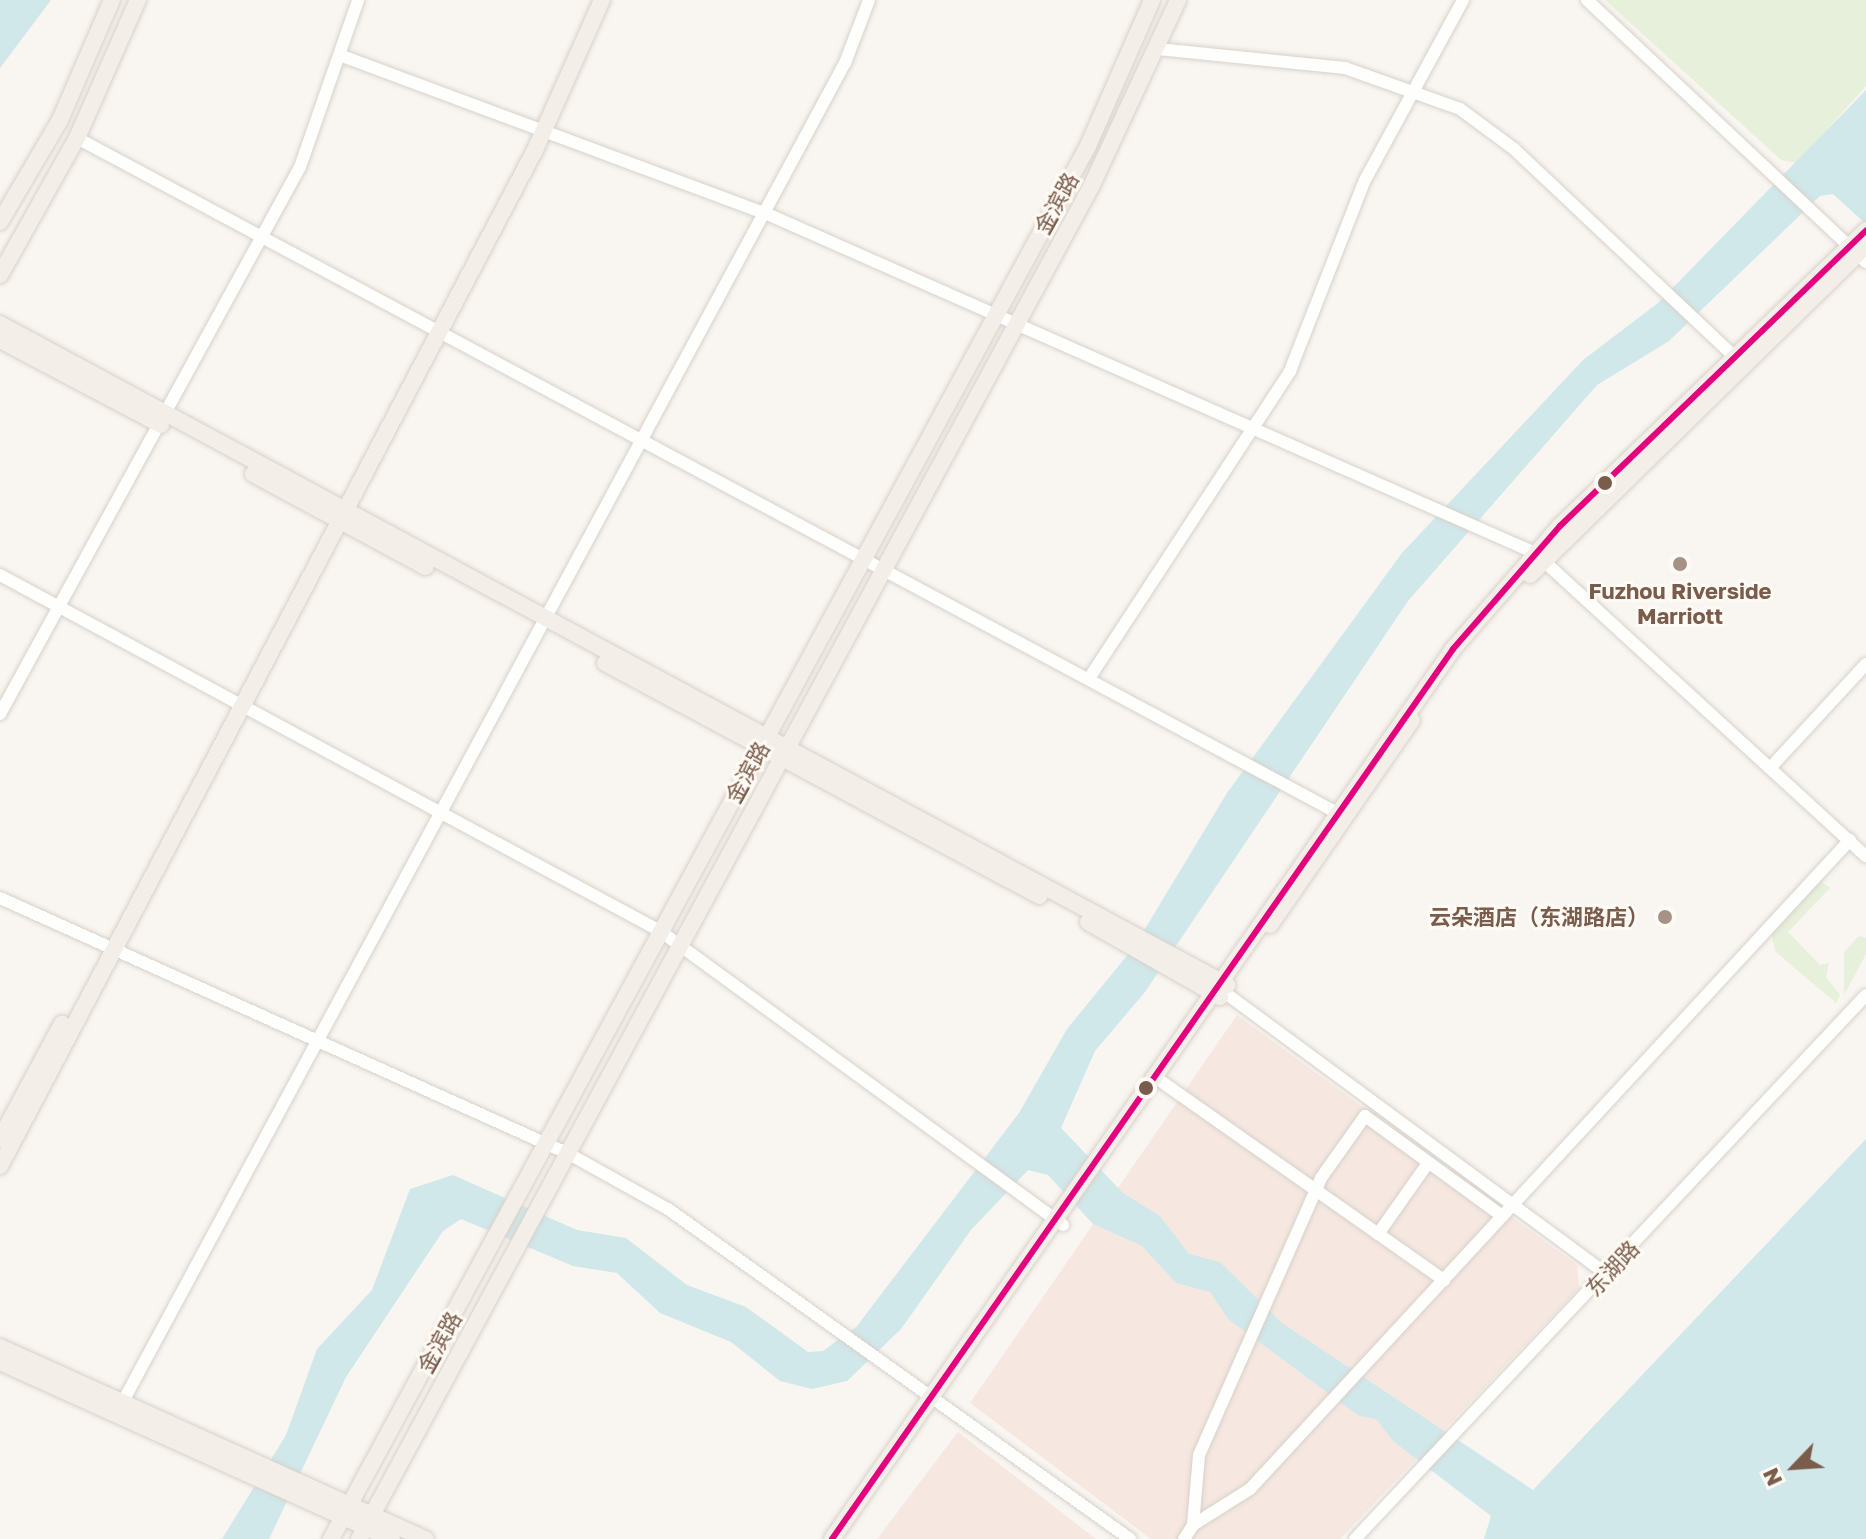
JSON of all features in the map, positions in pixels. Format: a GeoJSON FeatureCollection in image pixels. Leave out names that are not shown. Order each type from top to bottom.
{"type":"FeatureCollection","features":[{"type":"Feature","properties":{"kind":"main road"},"geometry":{"type":"LineString","coordinates":[[0,222],[60,120],[112,0]]}},
{"type":"Feature","properties":{"kind":"main road"},"geometry":{"type":"LineString","coordinates":[[0,275],[77,138],[138,0]]}},
{"type":"Feature","properties":{"kind":"main road"},"geometry":{"type":"LineString","coordinates":[[540,128],[592,0]]}},
{"type":"Feature","properties":{"kind":"main road"},"geometry":{"type":"LineString","coordinates":[[0,1166],[107,951],[340,514],[540,128],[602,0]]}},
{"type":"Feature","properties":{"kind":"main road","name":"金滨路"},"geometry":{"type":"LineString","coordinates":[[331,1539],[528,1182],[544,1144],[991,317],[1088,146],[1152,0]]}},
{"type":"Feature","properties":{"kind":"main road","name":"金滨路"},"geometry":{"type":"LineString","coordinates":[[366,1527],[1038,283],[1158,49],[1178,0]]}},
{"type":"Feature","properties":{"kind":"main road"},"geometry":{"type":"LineString","coordinates":[[845,1539],[936,1400],[1339,814],[1462,654],[1540,556],[1738,360],[1861,245]]}},
{"type":"Feature","properties":{"kind":"main road"},"geometry":{"type":"LineString","coordinates":[[1018,272],[1038,283]]}},
{"type":"Feature","properties":{"kind":"main road"},"geometry":{"type":"LineString","coordinates":[[0,324],[160,418]]}},
{"type":"Feature","properties":{"kind":"main road"},"geometry":{"type":"LineString","coordinates":[[0,340],[160,418],[542,624],[786,751],[1220,990]]}},
{"type":"Feature","properties":{"kind":"main road"},"geometry":{"type":"LineString","coordinates":[[966,365],[987,375]]}},
{"type":"Feature","properties":{"kind":"main road"},"geometry":{"type":"LineString","coordinates":[[0,1139],[107,951]]}},
{"type":"Feature","properties":{"kind":"main road"},"geometry":{"type":"LineString","coordinates":[[1100,1162],[1162,1082],[1220,990]]}},
{"type":"Feature","properties":{"kind":"main road"},"geometry":{"type":"LineString","coordinates":[[0,1347],[119,1408],[347,1510],[366,1527],[392,1539]]}},
{"type":"Feature","properties":{"kind":"main road"},"geometry":{"type":"LineString","coordinates":[[0,1362],[119,1408]]}},
{"type":"Feature","properties":{"kind":"main road"},"geometry":{"type":"LineString","coordinates":[[832,1539],[936,1400]]}},
{"type":"Feature","properties":{"kind":"main road"},"geometry":{"type":"LineString","coordinates":[[366,1527],[426,1539]]}},
{"type":"Feature","properties":{"kind":"street"},"geometry":{"type":"LineString","coordinates":[[0,714],[312,142],[358,0]]}},
{"type":"Feature","properties":{"kind":"street"},"geometry":{"type":"LineString","coordinates":[[119,1408],[845,63],[869,0]]}},
{"type":"Feature","properties":{"kind":"street"},"geometry":{"type":"LineString","coordinates":[[1090,677],[1254,432],[1299,355],[1365,180],[1463,0]]}},
{"type":"Feature","properties":{"kind":"street"},"geometry":{"type":"LineString","coordinates":[[1587,0],[1828,227],[1861,245]]}},
{"type":"Feature","properties":{"kind":"street"},"geometry":{"type":"LineString","coordinates":[[1158,49],[1345,68],[1415,89],[1501,138],[1738,360]]}},
{"type":"Feature","properties":{"kind":"street"},"geometry":{"type":"LineString","coordinates":[[342,56],[765,213],[991,317],[1540,556],[1866,856]]}},
{"type":"Feature","properties":{"kind":"street"},"geometry":{"type":"LineString","coordinates":[[77,138],[436,326],[862,559],[1090,677],[1339,814]]}},
{"type":"Feature","properties":{"kind":"street"},"geometry":{"type":"LineString","coordinates":[[0,575],[660,931],[679,949],[1029,1204],[1063,1217]]}},
{"type":"Feature","properties":{"kind":"street"},"geometry":{"type":"LineString","coordinates":[[1771,767],[1866,664]]}},
{"type":"Feature","properties":{"kind":"street"},"geometry":{"type":"LineString","coordinates":[[1184,1539],[1193,1525],[1250,1489],[1312,1417],[1444,1280],[1850,840]]}},
{"type":"Feature","properties":{"kind":"street"},"geometry":{"type":"LineString","coordinates":[[0,898],[107,951],[569,1154],[668,1209],[1130,1539]]}},
{"type":"Feature","properties":{"kind":"street"},"geometry":{"type":"LineString","coordinates":[[1220,990],[1606,1274]]}},
{"type":"Feature","properties":{"kind":"street","name":"东湖路"},"geometry":{"type":"LineString","coordinates":[[1355,1539],[1866,995]]}},
{"type":"Feature","properties":{"kind":"street"},"geometry":{"type":"LineString","coordinates":[[1162,1082],[1444,1280]]}},
{"type":"Feature","properties":{"kind":"street"},"geometry":{"type":"LineString","coordinates":[[1193,1525],[1199,1455],[1316,1190],[1365,1116],[1502,1216]]}},
{"type":"Feature","properties":{"kind":"street"},"geometry":{"type":"LineString","coordinates":[[1378,1234],[1428,1163]]}},
{"type":"Feature","properties":{"kind":"shaded area"},"geometry":{"type":"Polygon","coordinates":[[[1237,1015],[1577,1265],[1579,1288],[1340,1539],[1151,1539],[970,1403],[1237,1015]]]}},
{"type":"Feature","properties":{"kind":"shaded area"},"geometry":{"type":"Polygon","coordinates":[[[958,1432],[1096,1539],[877,1539],[958,1432]]]}},
{"type":"Feature","properties":{"kind":"green space"},"geometry":{"type":"Polygon","coordinates":[[[1605,0],[1866,0],[1866,86],[1797,163],[1781,160],[1605,0]]]}},
{"type":"Feature","properties":{"kind":"green space"},"geometry":{"type":"Polygon","coordinates":[[[1819,880],[1830,888],[1788,932],[1820,965],[1829,963],[1826,977],[1840,995],[1836,1003],[1775,951],[1771,932],[1819,880]]]}},
{"type":"Feature","properties":{"kind":"green space"},"geometry":{"type":"Polygon","coordinates":[[[1859,936],[1866,938],[1866,954],[1844,995],[1844,952],[1859,936]]]}},
{"type":"Feature","properties":{"kind":"water"},"geometry":{"type":"Polygon","coordinates":[[[0,0],[51,0],[0,68],[0,0]]]}},
{"type":"Feature","properties":{"kind":"water"},"geometry":{"type":"Polygon","coordinates":[[[1866,90],[1866,224],[1833,194],[1820,196],[1669,341],[1597,385],[1408,601],[1145,992],[1095,1051],[1061,1128],[1123,1193],[1160,1216],[1189,1254],[1220,1262],[1282,1323],[1533,1490],[1866,1139],[1866,1539],[1484,1539],[1491,1516],[1393,1441],[1376,1419],[1359,1416],[1228,1319],[1210,1292],[1176,1283],[1142,1246],[1093,1224],[1048,1175],[1028,1170],[971,1230],[901,1329],[847,1381],[812,1389],[780,1381],[731,1342],[660,1313],[617,1273],[573,1266],[461,1219],[443,1231],[346,1377],[269,1539],[222,1539],[286,1435],[317,1349],[372,1290],[410,1189],[453,1175],[577,1230],[626,1238],[687,1285],[746,1307],[808,1352],[823,1351],[857,1326],[1019,1113],[1067,1029],[1134,947],[1227,793],[1402,553],[1583,360],[1658,303],[1866,90]]]}},
{"type":"Feature","properties":{"kind":"transit line"},"geometry":{"type":"LineString","coordinates":[[832,1539],[1453,649],[1560,526],[1866,230]]}},
{"type":"Feature","properties":{"kind":"place","name":"Fuzhou Riverside Marriott"},"geometry":{"type":"Point","coordinates":[1680,564]}},
{"type":"Feature","properties":{"kind":"place","name":"云朵酒店（东湖路店）"},"geometry":{"type":"Point","coordinates":[1665,917]}}]}
